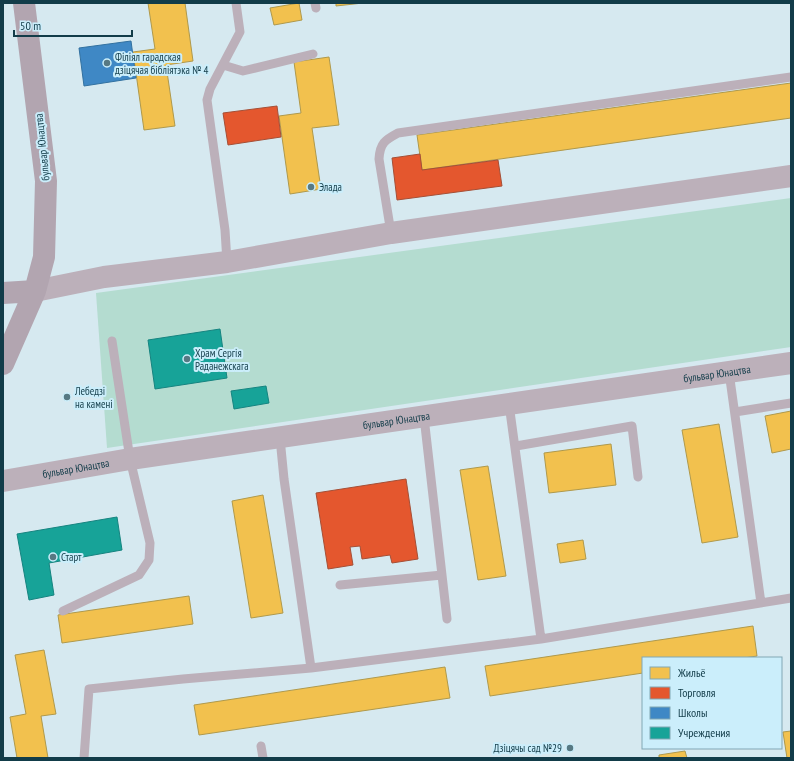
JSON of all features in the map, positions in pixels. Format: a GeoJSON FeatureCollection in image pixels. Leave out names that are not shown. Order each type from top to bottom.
{"type":"FeatureCollection","features":[{"type":"Feature","properties":{"kind":"main road","name":"бульвар Юнацтва"},"geometry":{"type":"LineString","coordinates":[[3,364],[35,292],[44,257],[46,180],[24,3]]}},
{"type":"Feature","properties":{"kind":"main road"},"geometry":{"type":"LineString","coordinates":[[3,293],[35,292]]}},
{"type":"Feature","properties":{"kind":"street"},"geometry":{"type":"LineString","coordinates":[[35,292],[104,278],[227,262],[391,233],[791,176]]}},
{"type":"Feature","properties":{"kind":"street","name":"бульвар Юнацтва"},"geometry":{"type":"LineString","coordinates":[[3,481],[130,459],[791,363]]}},
{"type":"Feature","properties":{"kind":"lane"},"geometry":{"type":"LineString","coordinates":[[227,262],[225,230],[208,100],[210,89],[240,32],[236,3]]}},
{"type":"Feature","properties":{"kind":"lane"},"geometry":{"type":"LineString","coordinates":[[223,65],[243,71],[313,54]]}},
{"type":"Feature","properties":{"kind":"lane"},"geometry":{"type":"LineString","coordinates":[[391,233],[380,152],[386,139],[398,133],[791,77]]}},
{"type":"Feature","properties":{"kind":"lane"},"geometry":{"type":"LineString","coordinates":[[63,611],[139,575],[149,560],[150,544],[130,459],[112,341]]}},
{"type":"Feature","properties":{"kind":"lane"},"geometry":{"type":"LineString","coordinates":[[729,372],[761,603]]}},
{"type":"Feature","properties":{"kind":"lane"},"geometry":{"type":"LineString","coordinates":[[735,412],[791,403]]}},
{"type":"Feature","properties":{"kind":"lane"},"geometry":{"type":"LineString","coordinates":[[509,404],[516,446],[541,639]]}},
{"type":"Feature","properties":{"kind":"lane"},"geometry":{"type":"LineString","coordinates":[[424,417],[447,619]]}},
{"type":"Feature","properties":{"kind":"lane"},"geometry":{"type":"LineString","coordinates":[[516,446],[632,426],[638,477]]}},
{"type":"Feature","properties":{"kind":"lane"},"geometry":{"type":"LineString","coordinates":[[280,438],[284,479],[311,668]]}},
{"type":"Feature","properties":{"kind":"lane"},"geometry":{"type":"LineString","coordinates":[[340,585],[442,575]]}},
{"type":"Feature","properties":{"kind":"lane"},"geometry":{"type":"LineString","coordinates":[[84,758],[89,689],[183,678],[311,668],[541,639],[791,598]]}},
{"type":"Feature","properties":{"kind":"lane"},"geometry":{"type":"LineString","coordinates":[[261,746],[263,758]]}},
{"type":"Feature","properties":{"kind":"green space"},"geometry":{"type":"Polygon","coordinates":[[[791,198],[791,347],[107,448],[96,293],[791,198]]]}},
{"type":"Feature","properties":{"kind":"building: Жильё"},"geometry":{"type":"Polygon","coordinates":[[[148,3],[185,3],[193,61],[166,65],[175,126],[144,130],[133,52],[155,49],[148,3]]]}},
{"type":"Feature","properties":{"kind":"building: Жильё"},"geometry":{"type":"Polygon","coordinates":[[[299,3],[302,20],[274,25],[270,8],[299,3]]]}},
{"type":"Feature","properties":{"kind":"building: Жильё"},"geometry":{"type":"Polygon","coordinates":[[[336,3],[363,3],[336,6],[336,3]]]}},
{"type":"Feature","properties":{"kind":"building: Жильё"},"geometry":{"type":"Polygon","coordinates":[[[329,57],[339,125],[312,128],[321,189],[290,194],[279,116],[301,113],[294,62],[329,57]]]}},
{"type":"Feature","properties":{"kind":"building: Жильё"},"geometry":{"type":"Polygon","coordinates":[[[791,83],[791,118],[422,170],[417,135],[791,83]]]}},
{"type":"Feature","properties":{"kind":"building: Жильё"},"geometry":{"type":"Polygon","coordinates":[[[791,411],[791,449],[772,453],[765,416],[791,411]]]}},
{"type":"Feature","properties":{"kind":"building: Жильё"},"geometry":{"type":"Polygon","coordinates":[[[719,424],[738,537],[702,543],[682,430],[719,424]]]}},
{"type":"Feature","properties":{"kind":"building: Жильё"},"geometry":{"type":"Polygon","coordinates":[[[611,444],[616,485],[549,493],[544,453],[611,444]]]}},
{"type":"Feature","properties":{"kind":"building: Жильё"},"geometry":{"type":"Polygon","coordinates":[[[488,466],[506,576],[478,580],[460,470],[488,466]]]}},
{"type":"Feature","properties":{"kind":"building: Жильё"},"geometry":{"type":"Polygon","coordinates":[[[263,495],[283,613],[251,618],[232,501],[263,495]]]}},
{"type":"Feature","properties":{"kind":"building: Жильё"},"geometry":{"type":"Polygon","coordinates":[[[583,540],[586,559],[560,563],[557,544],[583,540]]]}},
{"type":"Feature","properties":{"kind":"building: Жильё"},"geometry":{"type":"Polygon","coordinates":[[[189,596],[193,624],[62,643],[58,615],[189,596]]]}},
{"type":"Feature","properties":{"kind":"building: Жильё"},"geometry":{"type":"Polygon","coordinates":[[[753,626],[757,656],[642,657],[642,673],[490,696],[485,666],[753,626]]]}},
{"type":"Feature","properties":{"kind":"building: Жильё"},"geometry":{"type":"Polygon","coordinates":[[[44,650],[56,714],[41,716],[48,758],[17,758],[10,717],[26,714],[15,655],[44,650]]]}},
{"type":"Feature","properties":{"kind":"building: Жильё"},"geometry":{"type":"Polygon","coordinates":[[[445,667],[450,698],[199,735],[194,705],[445,667]]]}},
{"type":"Feature","properties":{"kind":"building: Жильё"},"geometry":{"type":"Polygon","coordinates":[[[791,731],[791,758],[787,758],[783,732],[791,731]]]}},
{"type":"Feature","properties":{"kind":"building: Жильё"},"geometry":{"type":"Polygon","coordinates":[[[685,751],[687,758],[659,758],[659,755],[685,751]]]}},
{"type":"Feature","properties":{"kind":"building: Торговля"},"geometry":{"type":"Polygon","coordinates":[[[277,106],[281,137],[228,145],[223,113],[277,106]]]}},
{"type":"Feature","properties":{"kind":"building: Торговля"},"geometry":{"type":"Polygon","coordinates":[[[420,154],[422,170],[498,160],[502,186],[397,200],[392,158],[420,154]]]}},
{"type":"Feature","properties":{"kind":"building: Торговля"},"geometry":{"type":"Polygon","coordinates":[[[406,479],[418,559],[392,563],[390,555],[362,559],[360,546],[350,547],[353,565],[328,569],[316,493],[406,479]]]}},
{"type":"Feature","properties":{"kind":"building: Школы","name":"Філіял гарадская дзіцячая бібліятэка № 4"},"geometry":{"type":"Polygon","coordinates":[[[131,41],[136,78],[84,86],[79,48],[131,41]]]}},
{"type":"Feature","properties":{"kind":"building: Учреждения","name":"Храм Сергія Раданежскага"},"geometry":{"type":"Polygon","coordinates":[[[220,329],[227,378],[155,389],[148,340],[220,329]]]}},
{"type":"Feature","properties":{"kind":"building: Учреждения"},"geometry":{"type":"Polygon","coordinates":[[[266,386],[269,403],[234,409],[231,391],[266,386]]]}},
{"type":"Feature","properties":{"kind":"building: Учреждения","name":"Старт"},"geometry":{"type":"Polygon","coordinates":[[[117,517],[122,550],[49,563],[54,595],[29,600],[17,534],[117,517]]]}},
{"type":"Feature","properties":{"kind":"place","name":"Філіял гарадская дзіцячая бібліятэка № 4"},"geometry":{"type":"Point","coordinates":[107,63]}},
{"type":"Feature","properties":{"kind":"place","name":"Элада"},"geometry":{"type":"Point","coordinates":[311,187]}},
{"type":"Feature","properties":{"kind":"place","name":"Храм Сергія Раданежскага"},"geometry":{"type":"Point","coordinates":[187,359]}},
{"type":"Feature","properties":{"kind":"place","name":"Лебедзі на камені"},"geometry":{"type":"Point","coordinates":[67,397]}},
{"type":"Feature","properties":{"kind":"place","name":"Старт"},"geometry":{"type":"Point","coordinates":[53,557]}},
{"type":"Feature","properties":{"kind":"place","name":"Дзіцячы сад №29"},"geometry":{"type":"Point","coordinates":[570,748]}}]}
